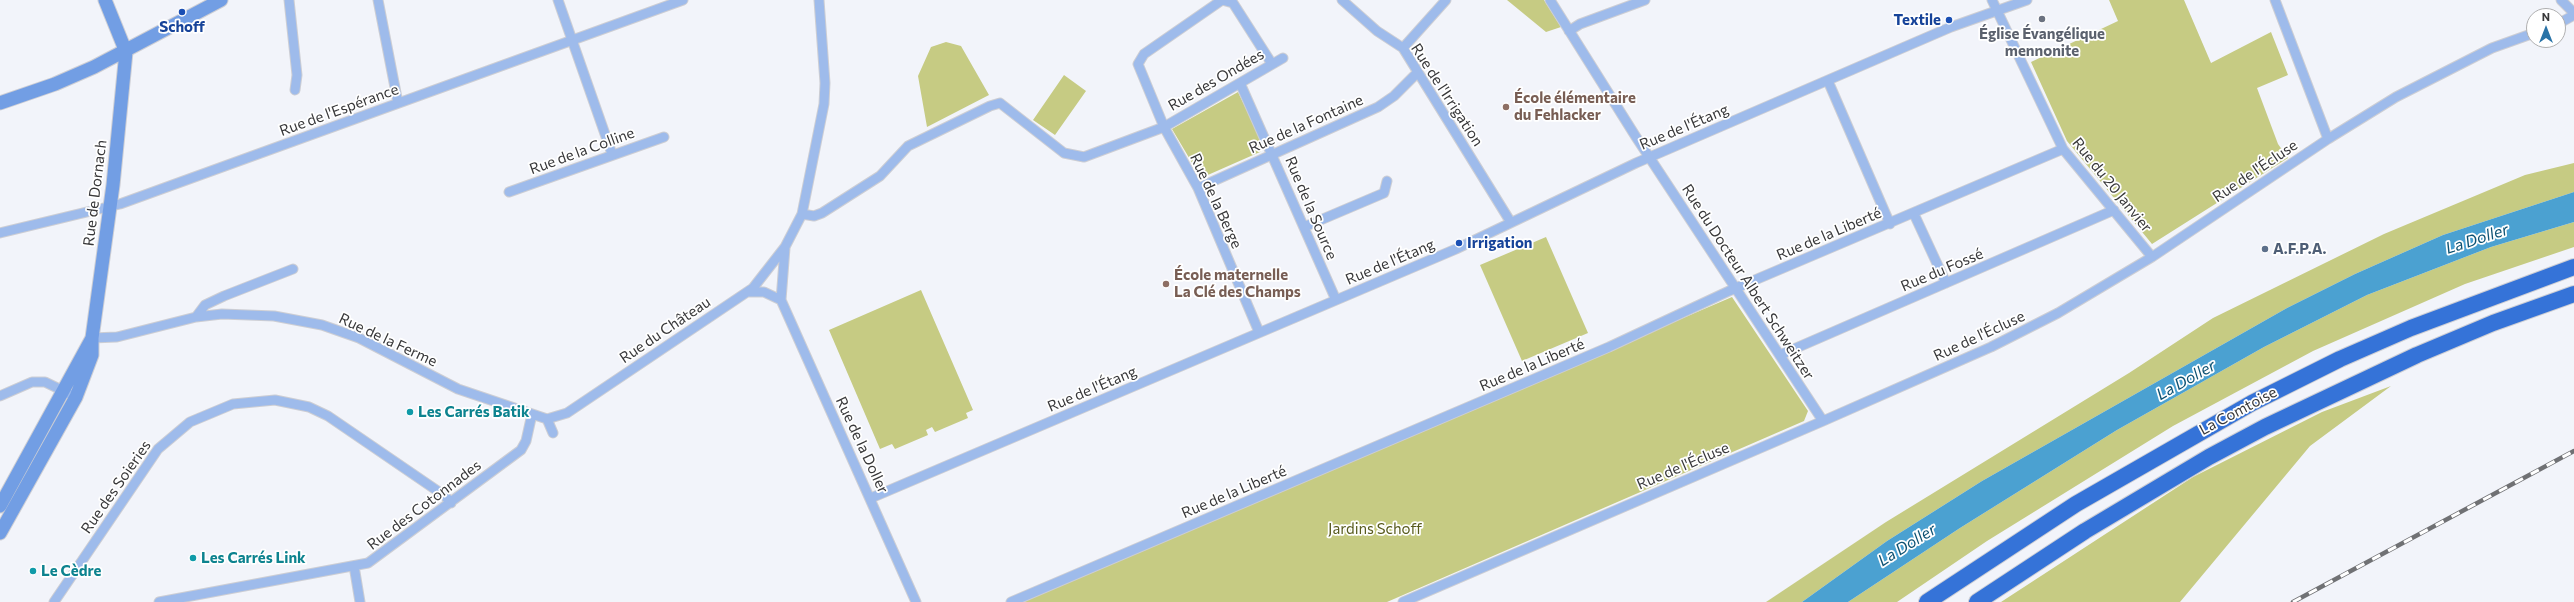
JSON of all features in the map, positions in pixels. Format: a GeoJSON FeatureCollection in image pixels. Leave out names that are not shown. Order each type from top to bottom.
{"type":"FeatureCollection","features":[{"type":"Feature","properties":{"kind":"highway","name":"La Comtoise"},"geometry":{"type":"LineString","coordinates":[[1927,602],[2076,504],[2252,403],[2340,359],[2411,328],[2574,267]]}},
{"type":"Feature","properties":{"kind":"highway","name":"La Comtoise"},"geometry":{"type":"LineString","coordinates":[[1977,602],[2085,531],[2202,461],[2265,427],[2417,355],[2493,323],[2574,294]]}},
{"type":"Feature","properties":{"kind":"main road"},"geometry":{"type":"LineString","coordinates":[[106,0],[126,52]]}},
{"type":"Feature","properties":{"kind":"main road"},"geometry":{"type":"LineString","coordinates":[[0,103],[55,84],[126,52],[221,0]]}},
{"type":"Feature","properties":{"kind":"main road","name":"Rue de Dornach"},"geometry":{"type":"LineString","coordinates":[[0,506],[70,394],[92,355],[92,338],[109,207],[126,52]]}},
{"type":"Feature","properties":{"kind":"main road","name":"Rue de Dornach"},"geometry":{"type":"LineString","coordinates":[[0,533],[70,394]]}},
{"type":"Feature","properties":{"kind":"street"},"geometry":{"type":"LineString","coordinates":[[289,0],[297,75],[295,90]]}},
{"type":"Feature","properties":{"kind":"street"},"geometry":{"type":"LineString","coordinates":[[378,0],[398,103]]}},
{"type":"Feature","properties":{"kind":"street"},"geometry":{"type":"LineString","coordinates":[[558,0],[612,154]]}},
{"type":"Feature","properties":{"kind":"street","name":"Rue de l'Espérance"},"geometry":{"type":"LineString","coordinates":[[0,233],[109,207],[683,0]]}},
{"type":"Feature","properties":{"kind":"street","name":"Rue du Château"},"geometry":{"type":"LineString","coordinates":[[547,419],[567,413],[746,292],[767,273],[785,247],[802,214],[824,104],[825,83],[819,0]]}},
{"type":"Feature","properties":{"kind":"street","name":"Rue de l'Irrigation"},"geometry":{"type":"LineString","coordinates":[[1342,0],[1377,31],[1404,48],[1416,73],[1422,76],[1510,221]]}},
{"type":"Feature","properties":{"kind":"street"},"geometry":{"type":"LineString","coordinates":[[1404,48],[1446,0]]}},
{"type":"Feature","properties":{"kind":"street","name":"Rue du Docteur Albert Schweitzer"},"geometry":{"type":"LineString","coordinates":[[1550,0],[1568,31],[1735,289],[1823,421]]}},
{"type":"Feature","properties":{"kind":"street"},"geometry":{"type":"LineString","coordinates":[[1568,31],[1580,24],[1645,0]]}},
{"type":"Feature","properties":{"kind":"street","name":"Rue du 20 Janvier"},"geometry":{"type":"LineString","coordinates":[[1992,0],[2063,149],[2152,257]]}},
{"type":"Feature","properties":{"kind":"street","name":"Rue de l'Étang"},"geometry":{"type":"LineString","coordinates":[[871,498],[1461,247],[1510,221],[1650,157],[1951,27],[2027,0]]}},
{"type":"Feature","properties":{"kind":"street"},"geometry":{"type":"LineString","coordinates":[[2275,0],[2328,139]]}},
{"type":"Feature","properties":{"kind":"street"},"geometry":{"type":"LineString","coordinates":[[2561,0],[2574,14]]}},
{"type":"Feature","properties":{"kind":"street","name":"Rue de la Berge"},"geometry":{"type":"LineString","coordinates":[[1259,332],[1198,188],[1164,127],[1138,68],[1139,58],[1216,2],[1228,1],[1232,3],[1272,64]]}},
{"type":"Feature","properties":{"kind":"street","name":"Rue de l'Écluse"},"geometry":{"type":"LineString","coordinates":[[1403,602],[1998,344],[2058,313],[2152,257],[2328,139],[2396,97],[2492,48],[2526,36]]}},
{"type":"Feature","properties":{"kind":"street","name":"Rue des Ondées"},"geometry":{"type":"LineString","coordinates":[[802,214],[814,216],[822,213],[880,176],[908,146],[990,106],[1000,103],[1064,153],[1074,157],[1084,158],[1164,127],[1283,58]]}},
{"type":"Feature","properties":{"kind":"street","name":"Rue de la Fontaine"},"geometry":{"type":"LineString","coordinates":[[1198,188],[1378,107],[1394,96],[1416,73]]}},
{"type":"Feature","properties":{"kind":"street"},"geometry":{"type":"LineString","coordinates":[[1828,81],[1890,224]]}},
{"type":"Feature","properties":{"kind":"street","name":"Rue de la Source"},"geometry":{"type":"LineString","coordinates":[[1240,83],[1273,153],[1336,300]]}},
{"type":"Feature","properties":{"kind":"street","name":"Rue de la Colline"},"geometry":{"type":"LineString","coordinates":[[509,192],[612,154],[664,137]]}},
{"type":"Feature","properties":{"kind":"street","name":"Rue de la Liberté"},"geometry":{"type":"LineString","coordinates":[[1011,602],[1609,347],[1735,289],[1914,214],[2063,149]]}},
{"type":"Feature","properties":{"kind":"street"},"geometry":{"type":"LineString","coordinates":[[1304,227],[1384,193],[1387,181]]}},
{"type":"Feature","properties":{"kind":"street","name":"Rue du Fossé"},"geometry":{"type":"LineString","coordinates":[[1780,355],[2114,210]]}},
{"type":"Feature","properties":{"kind":"street"},"geometry":{"type":"LineString","coordinates":[[1914,214],[1946,284]]}},
{"type":"Feature","properties":{"kind":"street","name":"Rue du Château"},"geometry":{"type":"LineString","coordinates":[[781,300],[785,247]]}},
{"type":"Feature","properties":{"kind":"street"},"geometry":{"type":"LineString","coordinates":[[92,338],[117,337],[196,317],[205,305],[224,296],[293,270]]}},
{"type":"Feature","properties":{"kind":"street"},"geometry":{"type":"LineString","coordinates":[[746,292],[764,292],[781,300]]}},
{"type":"Feature","properties":{"kind":"street","name":"Rue de la Doller"},"geometry":{"type":"LineString","coordinates":[[781,300],[871,498],[916,602]]}},
{"type":"Feature","properties":{"kind":"street","name":"Rue de la Ferme"},"geometry":{"type":"LineString","coordinates":[[196,317],[222,314],[274,316],[322,325],[359,338],[458,389],[547,419]]}},
{"type":"Feature","properties":{"kind":"street"},"geometry":{"type":"LineString","coordinates":[[0,396],[32,382],[44,382],[70,394]]}},
{"type":"Feature","properties":{"kind":"street","name":"Rue des Soieries"},"geometry":{"type":"LineString","coordinates":[[54,602],[158,449],[190,422],[233,404],[275,400],[309,407],[328,416],[445,496],[451,503]]}},
{"type":"Feature","properties":{"kind":"street","name":"Rue des Cotonnades"},"geometry":{"type":"LineString","coordinates":[[158,602],[368,564],[521,450],[526,441],[532,414]]}},
{"type":"Feature","properties":{"kind":"street"},"geometry":{"type":"LineString","coordinates":[[547,419],[553,433]]}},
{"type":"Feature","properties":{"kind":"street"},"geometry":{"type":"LineString","coordinates":[[354,566],[360,602]]}},
{"type":"Feature","properties":{"kind":"green space"},"geometry":{"type":"Polygon","coordinates":[[[1507,0],[1544,0],[1561,27],[1546,32],[1507,0]]]}},
{"type":"Feature","properties":{"kind":"green space"},"geometry":{"type":"Polygon","coordinates":[[[2109,0],[2184,0],[2211,63],[2271,32],[2288,75],[2257,88],[2278,144],[2288,158],[2152,244],[2067,141],[2031,62],[2118,21],[2109,0]]]}},
{"type":"Feature","properties":{"kind":"green space"},"geometry":{"type":"Polygon","coordinates":[[[946,42],[961,46],[989,95],[927,127],[918,76],[931,47],[946,42]]]}},
{"type":"Feature","properties":{"kind":"green space"},"geometry":{"type":"Polygon","coordinates":[[[1064,75],[1086,91],[1055,135],[1033,120],[1064,75]]]}},
{"type":"Feature","properties":{"kind":"green space"},"geometry":{"type":"Polygon","coordinates":[[[1238,92],[1264,146],[1260,152],[1201,178],[1172,129],[1238,92]]]}},
{"type":"Feature","properties":{"kind":"green space"},"geometry":{"type":"Polygon","coordinates":[[[2574,163],[2574,192],[2443,235],[2355,274],[2287,308],[1982,481],[1887,541],[1802,602],[1766,602],[1886,522],[2129,373],[2213,318],[2384,234],[2525,175],[2574,163]]]}},
{"type":"Feature","properties":{"kind":"green space"},"geometry":{"type":"Polygon","coordinates":[[[2574,222],[2574,247],[2465,284],[2313,351],[2173,426],[1987,541],[1897,602],[1848,602],[1960,528],[2117,430],[2264,347],[2367,295],[2491,247],[2574,222]]]}},
{"type":"Feature","properties":{"kind":"green space"},"geometry":{"type":"Polygon","coordinates":[[[1546,237],[1588,333],[1522,361],[1480,265],[1546,237]]]}},
{"type":"Feature","properties":{"kind":"green space"},"geometry":{"type":"Polygon","coordinates":[[[921,290],[973,410],[966,413],[968,418],[935,432],[932,427],[926,430],[928,435],[895,449],[892,444],[880,449],[829,330],[921,290]]]}},
{"type":"Feature","properties":{"kind":"green space","name":"Jardins Schoff"},"geometry":{"type":"Polygon","coordinates":[[[1732,297],[1808,411],[1804,421],[1387,602],[1021,602],[1732,297]]]}},
{"type":"Feature","properties":{"kind":"green space"},"geometry":{"type":"Polygon","coordinates":[[[2391,386],[2310,446],[2180,602],[2001,602],[2193,477],[2322,412],[2391,386]]]}},
{"type":"Feature","properties":{"kind":"water","name":"La Doller"},"geometry":{"type":"Polygon","coordinates":[[[2574,192],[2574,222],[2491,247],[2367,295],[2264,347],[2117,430],[1960,528],[1848,602],[1802,602],[1887,541],[1982,481],[2287,308],[2355,274],[2443,235],[2574,192]]]}},
{"type":"Feature","properties":{"kind":"railway"},"geometry":{"type":"LineString","coordinates":[[2293,602],[2574,451]]}},
{"type":"Feature","properties":{"kind":"place","name":"Schoff"},"geometry":{"type":"Point","coordinates":[182,12]}},
{"type":"Feature","properties":{"kind":"place","name":"Église Évangélique mennonite"},"geometry":{"type":"Point","coordinates":[2042,19]}},
{"type":"Feature","properties":{"kind":"place","name":"Textile"},"geometry":{"type":"Point","coordinates":[1949,20]}},
{"type":"Feature","properties":{"kind":"place","name":"École élémentaire du Fehlacker"},"geometry":{"type":"Point","coordinates":[1506,107]}},
{"type":"Feature","properties":{"kind":"place","name":"Irrigation"},"geometry":{"type":"Point","coordinates":[1459,243]}},
{"type":"Feature","properties":{"kind":"place","name":"A.F.P.A."},"geometry":{"type":"Point","coordinates":[2265,249]}},
{"type":"Feature","properties":{"kind":"place","name":"École maternelle La Clé des Champs"},"geometry":{"type":"Point","coordinates":[1166,284]}},
{"type":"Feature","properties":{"kind":"place","name":"Les Carrés Batik"},"geometry":{"type":"Point","coordinates":[410,412]}},
{"type":"Feature","properties":{"kind":"place","name":"Les Carrés Link"},"geometry":{"type":"Point","coordinates":[193,558]}},
{"type":"Feature","properties":{"kind":"place","name":"Le Cèdre"},"geometry":{"type":"Point","coordinates":[33,571]}}]}
